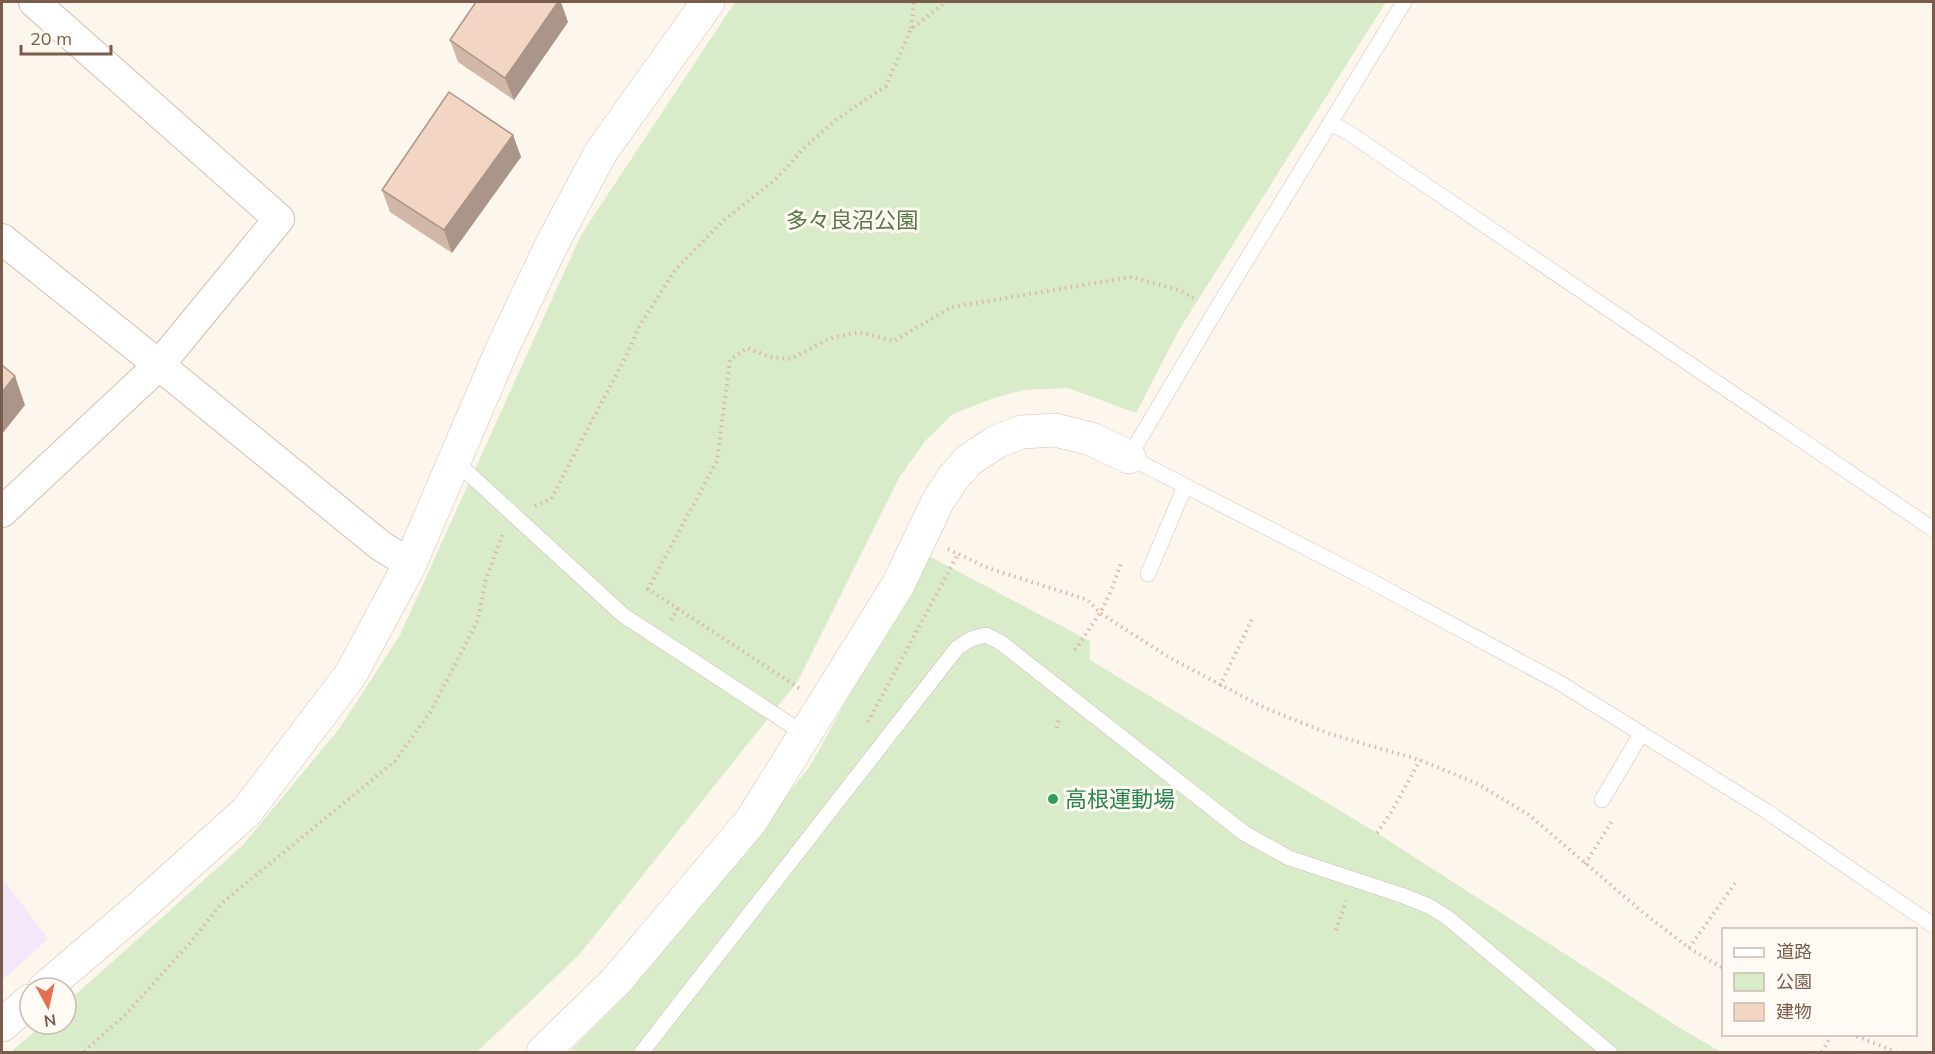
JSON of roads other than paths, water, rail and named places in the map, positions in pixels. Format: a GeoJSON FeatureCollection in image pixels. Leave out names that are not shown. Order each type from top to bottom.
{"type":"FeatureCollection","features":[{"type":"Feature","properties":{"kind":"street"},"geometry":{"type":"LineString","coordinates":[[2,512],[159,365],[279,219],[34,2]]}},
{"type":"Feature","properties":{"kind":"street"},"geometry":{"type":"LineString","coordinates":[[59,976],[247,811],[351,674],[410,564],[504,345],[546,256],[601,152],[708,2]]}},
{"type":"Feature","properties":{"kind":"street"},"geometry":{"type":"LineString","coordinates":[[2,239],[381,546],[410,564]]}},
{"type":"Feature","properties":{"kind":"street"},"geometry":{"type":"LineString","coordinates":[[543,1053],[616,981],[751,821],[898,585],[938,501],[953,478],[969,460],[996,442],[1022,432],[1055,430],[1091,440],[1130,457]]}},
{"type":"Feature","properties":{"kind":"street"},"geometry":{"type":"LineString","coordinates":[[2,1025],[18,1011]]}},
{"type":"Feature","properties":{"kind":"lane"},"geometry":{"type":"LineString","coordinates":[[1404,2],[1216,310],[1130,457],[1560,683],[1766,811],[1934,926]]}},
{"type":"Feature","properties":{"kind":"lane"},"geometry":{"type":"LineString","coordinates":[[1330,123],[1349,133],[1934,530]]}},
{"type":"Feature","properties":{"kind":"lane"},"geometry":{"type":"LineString","coordinates":[[454,460],[623,615],[806,735]]}},
{"type":"Feature","properties":{"kind":"lane"},"geometry":{"type":"LineString","coordinates":[[1148,574],[1185,486]]}},
{"type":"Feature","properties":{"kind":"lane"},"geometry":{"type":"LineString","coordinates":[[642,1053],[957,648],[971,639],[986,635],[1000,642],[1028,663],[1244,833],[1289,858],[1401,895],[1429,906],[1448,918],[1609,1053]]}},
{"type":"Feature","properties":{"kind":"lane"},"geometry":{"type":"LineString","coordinates":[[1602,800],[1641,734]]}},
{"type":"Feature","properties":{"kind":"place","name":"高根運動場"},"geometry":{"type":"Point","coordinates":[1053,799]}},
{"type":"Feature","properties":{"kind":"park label","name":"多々良沼公園"},"geometry":{"type":"Point","coordinates":[852,220]}}]}
